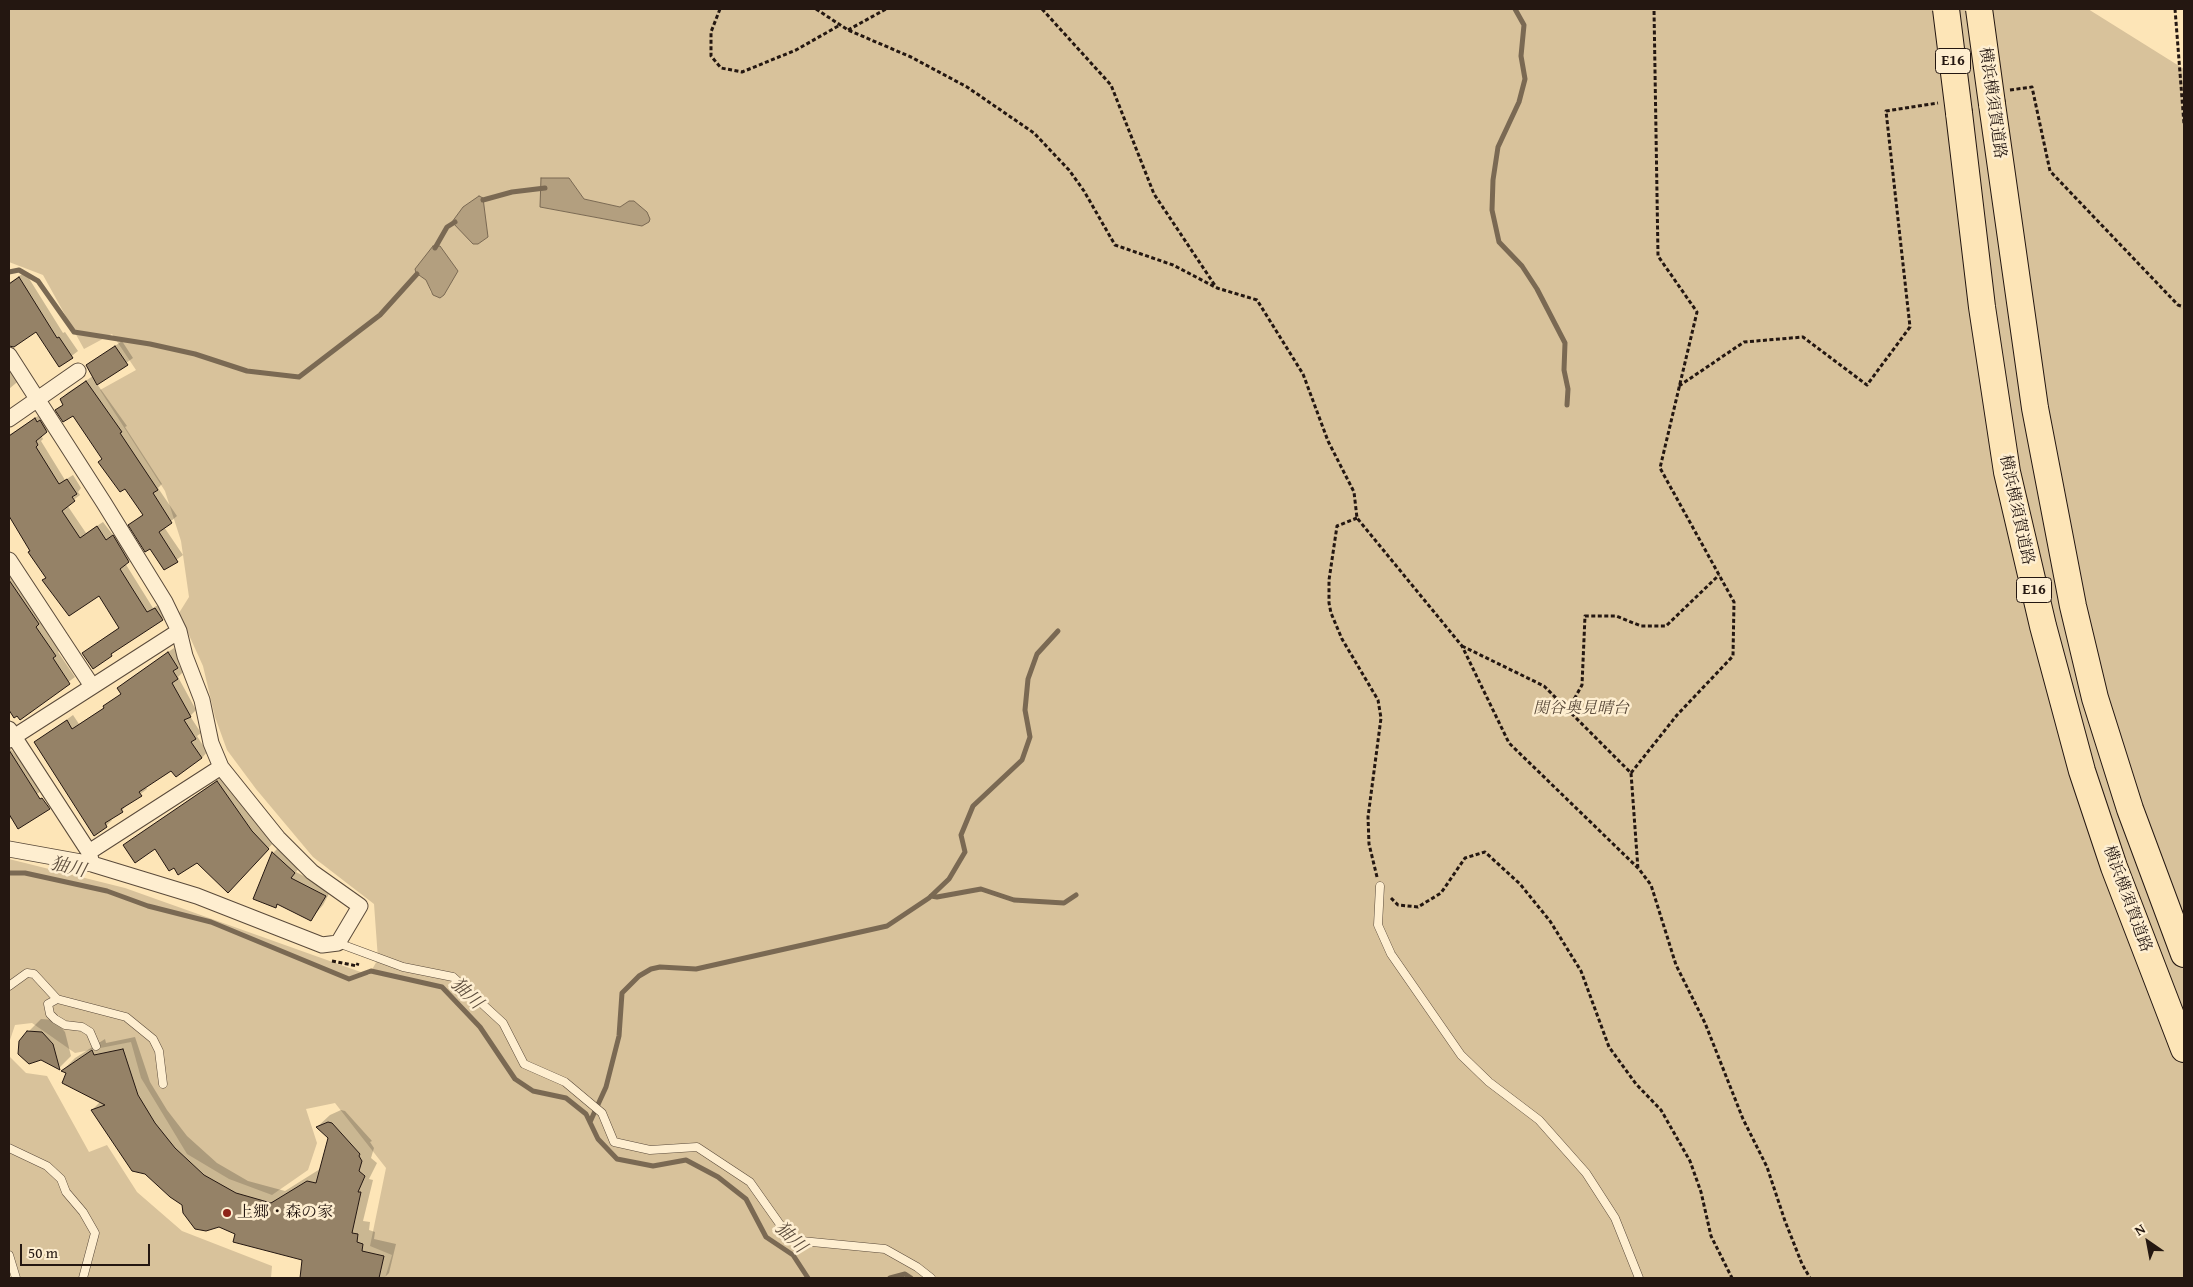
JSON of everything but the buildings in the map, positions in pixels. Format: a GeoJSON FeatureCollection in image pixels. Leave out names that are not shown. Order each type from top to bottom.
{"type":"FeatureCollection","features":[{"type":"Feature","properties":{"kind":"highway","name":"横浜横須賀道路"},"geometry":{"type":"LineString","coordinates":[[1946,9],[1951,108],[2007,472],[2042,626],[2082,771],[2114,867],[2184,1049]]}},
{"type":"Feature","properties":{"kind":"highway","name":"横浜横須賀道路"},"geometry":{"type":"LineString","coordinates":[[1979,9],[1997,98],[2035,408],[2073,606],[2095,698],[2130,809],[2184,954]]}},
{"type":"Feature","properties":{"kind":"street"},"geometry":{"type":"LineString","coordinates":[[9,355],[165,602],[179,631],[185,656],[202,700],[211,744],[221,767],[278,838],[305,865],[336,891],[360,906],[338,943],[322,944],[197,896],[90,858],[9,849]]}},
{"type":"Feature","properties":{"kind":"street"},"geometry":{"type":"LineString","coordinates":[[9,419],[78,371]]}},
{"type":"Feature","properties":{"kind":"street"},"geometry":{"type":"LineString","coordinates":[[9,560],[92,686]]}},
{"type":"Feature","properties":{"kind":"street"},"geometry":{"type":"LineString","coordinates":[[90,858],[10,736],[179,631]]}},
{"type":"Feature","properties":{"kind":"street"},"geometry":{"type":"LineString","coordinates":[[90,858],[221,767]]}},
{"type":"Feature","properties":{"kind":"lane"},"geometry":{"type":"LineString","coordinates":[[1380,886],[1378,925],[1391,954],[1461,1055],[1489,1082],[1539,1120],[1586,1174],[1615,1218],[1638,1278]]}},
{"type":"Feature","properties":{"kind":"lane"},"geometry":{"type":"LineString","coordinates":[[338,943],[403,968],[453,977],[503,1023],[524,1064],[565,1082],[602,1113],[614,1142],[650,1150],[697,1148],[750,1182],[791,1240],[884,1249],[917,1267],[931,1278]]}},
{"type":"Feature","properties":{"kind":"lane"},"geometry":{"type":"LineString","coordinates":[[9,986],[27,974],[34,974],[57,999],[126,1016],[144,1029],[152,1039],[159,1052],[164,1084]]}},
{"type":"Feature","properties":{"kind":"lane"},"geometry":{"type":"LineString","coordinates":[[57,999],[48,1004],[50,1014],[65,1025],[82,1027],[90,1032],[96,1046]]}},
{"type":"Feature","properties":{"kind":"lane"},"geometry":{"type":"LineString","coordinates":[[9,1148],[47,1166],[61,1179],[66,1192],[83,1212],[95,1234],[83,1278]]}},
{"type":"Feature","properties":{"kind":"lane"},"geometry":{"type":"LineString","coordinates":[[9,1255],[16,1278]]}},
{"type":"Feature","properties":{"kind":"path"},"geometry":{"type":"LineString","coordinates":[[720,9],[711,32],[710,56],[721,68],[742,72],[796,50],[840,25]]}},
{"type":"Feature","properties":{"kind":"path"},"geometry":{"type":"LineString","coordinates":[[816,9],[848,30],[911,57],[967,87],[1034,133],[1069,170],[1084,191],[1115,244],[1173,265],[1217,288],[1257,300],[1303,374],[1328,441],[1354,492],[1357,518],[1462,646],[1509,743],[1638,869],[1651,885],[1676,965],[1705,1023],[1743,1119],[1768,1166],[1785,1221],[1810,1278]]}},
{"type":"Feature","properties":{"kind":"path"},"geometry":{"type":"LineString","coordinates":[[848,30],[886,9]]}},
{"type":"Feature","properties":{"kind":"path"},"geometry":{"type":"LineString","coordinates":[[1042,9],[1110,85],[1154,194],[1217,288]]}},
{"type":"Feature","properties":{"kind":"path"},"geometry":{"type":"LineString","coordinates":[[1631,773],[1677,715],[1733,656],[1734,602],[1660,468],[1697,312],[1658,256],[1654,9]]}},
{"type":"Feature","properties":{"kind":"path"},"geometry":{"type":"LineString","coordinates":[[2175,9],[2184,124]]}},
{"type":"Feature","properties":{"kind":"path"},"geometry":{"type":"LineString","coordinates":[[1997,98],[2032,87],[2050,171],[2178,305],[2184,306]]}},
{"type":"Feature","properties":{"kind":"path"},"geometry":{"type":"LineString","coordinates":[[1679,386],[1744,342],[1803,337],[1867,385],[1910,327],[1886,111],[1951,108]]}},
{"type":"Feature","properties":{"kind":"path"},"geometry":{"type":"LineString","coordinates":[[1357,518],[1337,526],[1329,580],[1329,603],[1331,613],[1342,639],[1378,700],[1381,718],[1368,817],[1368,835],[1380,886],[1398,904],[1418,907],[1441,893],[1465,858],[1485,852],[1520,884],[1550,921],[1581,971],[1609,1047],[1636,1084],[1661,1110],[1690,1161],[1701,1192],[1711,1236],[1732,1278]]}},
{"type":"Feature","properties":{"kind":"path"},"geometry":{"type":"LineString","coordinates":[[1568,710],[1582,685],[1585,616],[1616,616],[1641,626],[1666,626],[1719,575]]}},
{"type":"Feature","properties":{"kind":"path"},"geometry":{"type":"LineString","coordinates":[[1462,646],[1544,686],[1631,773],[1638,869]]}},
{"type":"Feature","properties":{"kind":"path"},"geometry":{"type":"LineString","coordinates":[[323,959],[357,966],[362,953]]}},
{"type":"Feature","properties":{"kind":"green space","name":"関谷奥見晴台"},"geometry":{"type":"Polygon","coordinates":[[[9,9],[2088,9],[2184,69],[2184,1278],[385,1278],[392,1255],[370,1246],[386,1168],[335,1103],[306,1109],[317,1143],[308,1170],[272,1195],[229,1179],[187,1154],[141,1078],[131,1042],[75,1053],[32,1023],[15,1025],[9,1043],[9,859],[125,888],[369,975],[378,959],[374,904],[313,857],[256,789],[227,750],[215,717],[203,666],[179,613],[189,597],[181,541],[165,491],[100,390],[136,370],[112,334],[84,349],[43,275],[9,262],[9,9]],[[580,195],[540,207],[641,226],[629,201],[620,207],[584,199],[580,195]],[[458,271],[416,274],[426,279],[431,293],[458,271]]]}},
{"type":"Feature","properties":{"kind":"green space"},"geometry":{"type":"Polygon","coordinates":[[[9,1056],[26,1073],[47,1076],[89,1152],[107,1145],[137,1192],[182,1231],[272,1266],[271,1278],[17,1278],[9,1259],[9,1056]]]}},
{"type":"Feature","properties":{"kind":"shaded area"},"geometry":{"type":"Polygon","coordinates":[[[541,178],[569,178],[584,199],[620,207],[629,201],[634,201],[647,212],[650,219],[649,222],[642,226],[540,207],[541,178]]]}},
{"type":"Feature","properties":{"kind":"shaded area"},"geometry":{"type":"Polygon","coordinates":[[[479,196],[483,198],[488,237],[478,244],[473,244],[452,222],[463,207],[479,196]]]}},
{"type":"Feature","properties":{"kind":"shaded area"},"geometry":{"type":"Polygon","coordinates":[[[433,246],[440,246],[458,271],[444,295],[440,298],[433,295],[426,280],[416,273],[415,269],[433,246]]]}},
{"type":"Feature","properties":{"kind":"waterway"},"geometry":{"type":"LineString","coordinates":[[1515,9],[1524,25],[1521,56],[1525,79],[1519,102],[1498,147],[1493,180],[1492,210],[1499,242],[1522,266],[1537,289],[1565,343],[1564,370],[1568,389],[1567,405]]}},
{"type":"Feature","properties":{"kind":"waterway"},"geometry":{"type":"LineString","coordinates":[[483,200],[512,192],[545,188]]}},
{"type":"Feature","properties":{"kind":"waterway"},"geometry":{"type":"LineString","coordinates":[[435,248],[447,227],[455,222]]}},
{"type":"Feature","properties":{"kind":"waterway"},"geometry":{"type":"LineString","coordinates":[[9,272],[19,270],[38,281],[74,332],[150,344],[195,354],[247,371],[299,377],[380,315],[417,274]]}},
{"type":"Feature","properties":{"kind":"waterway"},"geometry":{"type":"LineString","coordinates":[[590,1122],[606,1087],[619,1036],[622,993],[639,976],[651,969],[660,967],[696,969],[887,926],[929,898],[949,879],[965,852],[961,835],[973,806],[1022,760],[1030,737],[1025,710],[1028,679],[1037,654],[1058,631]]}},
{"type":"Feature","properties":{"kind":"waterway","name":"㹨川"},"geometry":{"type":"LineString","coordinates":[[9,873],[25,873],[107,891],[148,906],[211,922],[349,979],[371,971],[442,987],[480,1027],[515,1079],[533,1091],[566,1098],[586,1114],[598,1139],[617,1159],[653,1166],[686,1160],[718,1177],[746,1199],[766,1237],[793,1255],[808,1278]]}},
{"type":"Feature","properties":{"kind":"waterway"},"geometry":{"type":"LineString","coordinates":[[931,896],[937,897],[981,889],[1014,900],[1064,903],[1076,895]]}},
{"type":"Feature","properties":{"kind":"waterway","name":"㹨川"},"geometry":{"type":"LineString","coordinates":[[890,1278],[905,1274],[911,1278]]}},
{"type":"Feature","properties":{"kind":"place","name":"上郷・森の家"},"geometry":{"type":"Point","coordinates":[227,1213]}}]}
